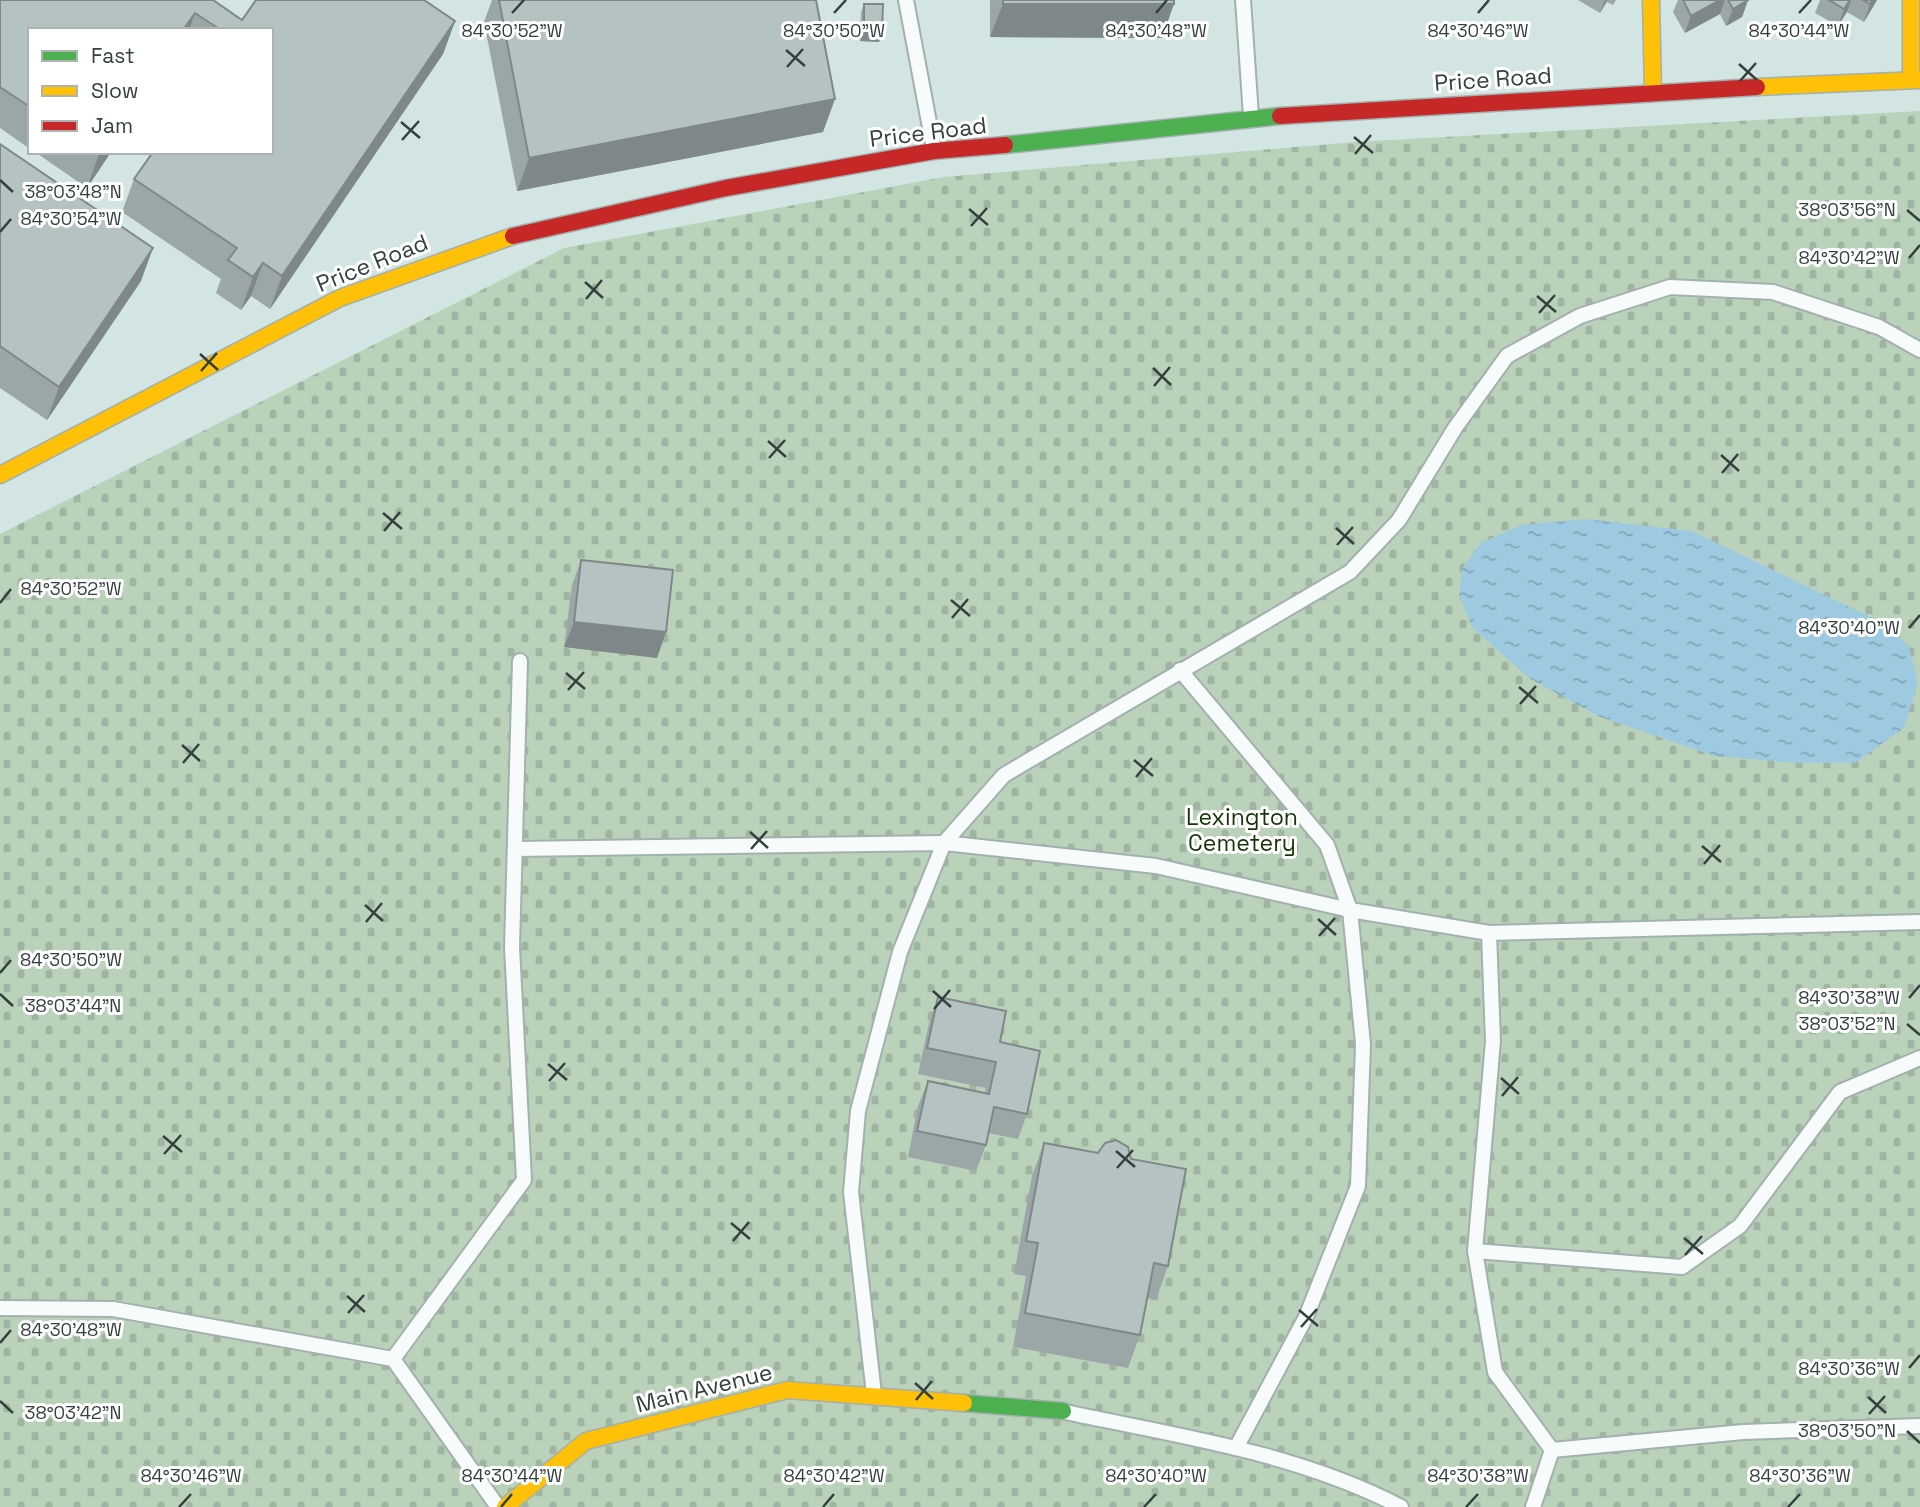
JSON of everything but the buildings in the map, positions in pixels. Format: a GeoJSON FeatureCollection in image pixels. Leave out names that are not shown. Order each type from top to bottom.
{"type":"FeatureCollection","features":[{"type":"Feature","properties":{"kind":"street"},"geometry":{"type":"LineString","coordinates":[[1651,0],[1653,92]]}},
{"type":"Feature","properties":{"kind":"street"},"geometry":{"type":"LineString","coordinates":[[1911,0],[1916,80]]}},
{"type":"Feature","properties":{"kind":"street","name":"Price Road"},"geometry":{"type":"LineString","coordinates":[[0,475],[340,298],[462,252],[542,228],[700,193],[934,151],[1048,142],[1251,118],[1653,92],[1916,80]]}},
{"type":"Feature","properties":{"kind":"street","name":"Main Avenue"},"geometry":{"type":"LineString","coordinates":[[505,1507],[586,1441],[787,1390],[1063,1411]]}},
{"type":"Feature","properties":{"kind":"lane"},"geometry":{"type":"LineString","coordinates":[[906,0],[934,151]]}},
{"type":"Feature","properties":{"kind":"lane"},"geometry":{"type":"LineString","coordinates":[[1242,0],[1251,118]]}},
{"type":"Feature","properties":{"kind":"lane"},"geometry":{"type":"LineString","coordinates":[[874,1397],[851,1192],[858,1111],[900,952],[944,843],[1004,775],[1350,572],[1399,520],[1455,428],[1507,356],[1580,316],[1670,287],[1773,292],[1879,327],[1920,350]]}},
{"type":"Feature","properties":{"kind":"lane"},"geometry":{"type":"LineString","coordinates":[[393,1359],[524,1180],[512,947],[520,661]]}},
{"type":"Feature","properties":{"kind":"lane"},"geometry":{"type":"LineString","coordinates":[[1180,670],[1327,845],[1350,909],[1363,1044],[1358,1186],[1306,1317],[1236,1448]]}},
{"type":"Feature","properties":{"kind":"lane"},"geometry":{"type":"LineString","coordinates":[[514,849],[944,843],[1156,866],[1350,909],[1489,933],[1920,922]]}},
{"type":"Feature","properties":{"kind":"lane"},"geometry":{"type":"LineString","coordinates":[[1489,933],[1493,1041],[1475,1251],[1495,1373],[1552,1450]]}},
{"type":"Feature","properties":{"kind":"lane"},"geometry":{"type":"LineString","coordinates":[[1475,1251],[1682,1267],[1740,1226],[1840,1092],[1920,1058]]}},
{"type":"Feature","properties":{"kind":"lane"},"geometry":{"type":"LineString","coordinates":[[0,1308],[113,1309],[393,1359],[498,1507]]}},
{"type":"Feature","properties":{"kind":"lane"},"geometry":{"type":"LineString","coordinates":[[1063,1411],[1236,1448],[1362,1487],[1401,1507]]}},
{"type":"Feature","properties":{"kind":"lane"},"geometry":{"type":"LineString","coordinates":[[1552,1450],[1743,1432],[1920,1426]]}},
{"type":"Feature","properties":{"kind":"lane"},"geometry":{"type":"LineString","coordinates":[[1533,1507],[1552,1450]]}},
{"type":"Feature","properties":{"kind":"green space","name":"Lexington Cemetery"},"geometry":{"type":"Polygon","coordinates":[[[1920,111],[1920,1507],[0,1507],[0,534],[564,248],[944,177],[1355,142],[1920,111]]]}},
{"type":"Feature","properties":{"kind":"water"},"geometry":{"type":"Polygon","coordinates":[[[1586,519],[1692,531],[1887,625],[1909,647],[1918,683],[1904,728],[1855,763],[1797,763],[1715,756],[1600,717],[1529,678],[1472,627],[1459,595],[1462,569],[1481,543],[1521,525],[1586,519]]]}},
{"type":"Feature","properties":{"kind":"traffic: fast"},"geometry":{"type":"LineString","coordinates":[[1005,145],[1280,116]]}},
{"type":"Feature","properties":{"kind":"traffic: fast"},"geometry":{"type":"LineString","coordinates":[[964,1403],[1063,1411]]}},
{"type":"Feature","properties":{"kind":"traffic: slow"},"geometry":{"type":"LineString","coordinates":[[1651,0],[1653,92]]}},
{"type":"Feature","properties":{"kind":"traffic: slow"},"geometry":{"type":"LineString","coordinates":[[1911,0],[1911,80]]}},
{"type":"Feature","properties":{"kind":"traffic: slow"},"geometry":{"type":"LineString","coordinates":[[1757,87],[1920,80]]}},
{"type":"Feature","properties":{"kind":"traffic: slow"},"geometry":{"type":"LineString","coordinates":[[0,475],[340,298],[513,236]]}},
{"type":"Feature","properties":{"kind":"traffic: slow"},"geometry":{"type":"LineString","coordinates":[[505,1507],[586,1441],[787,1390],[964,1403]]}},
{"type":"Feature","properties":{"kind":"traffic: jam"},"geometry":{"type":"LineString","coordinates":[[1280,116],[1757,87]]}},
{"type":"Feature","properties":{"kind":"traffic: jam"},"geometry":{"type":"LineString","coordinates":[[513,236],[726,188],[934,151],[1005,145]]}}]}
